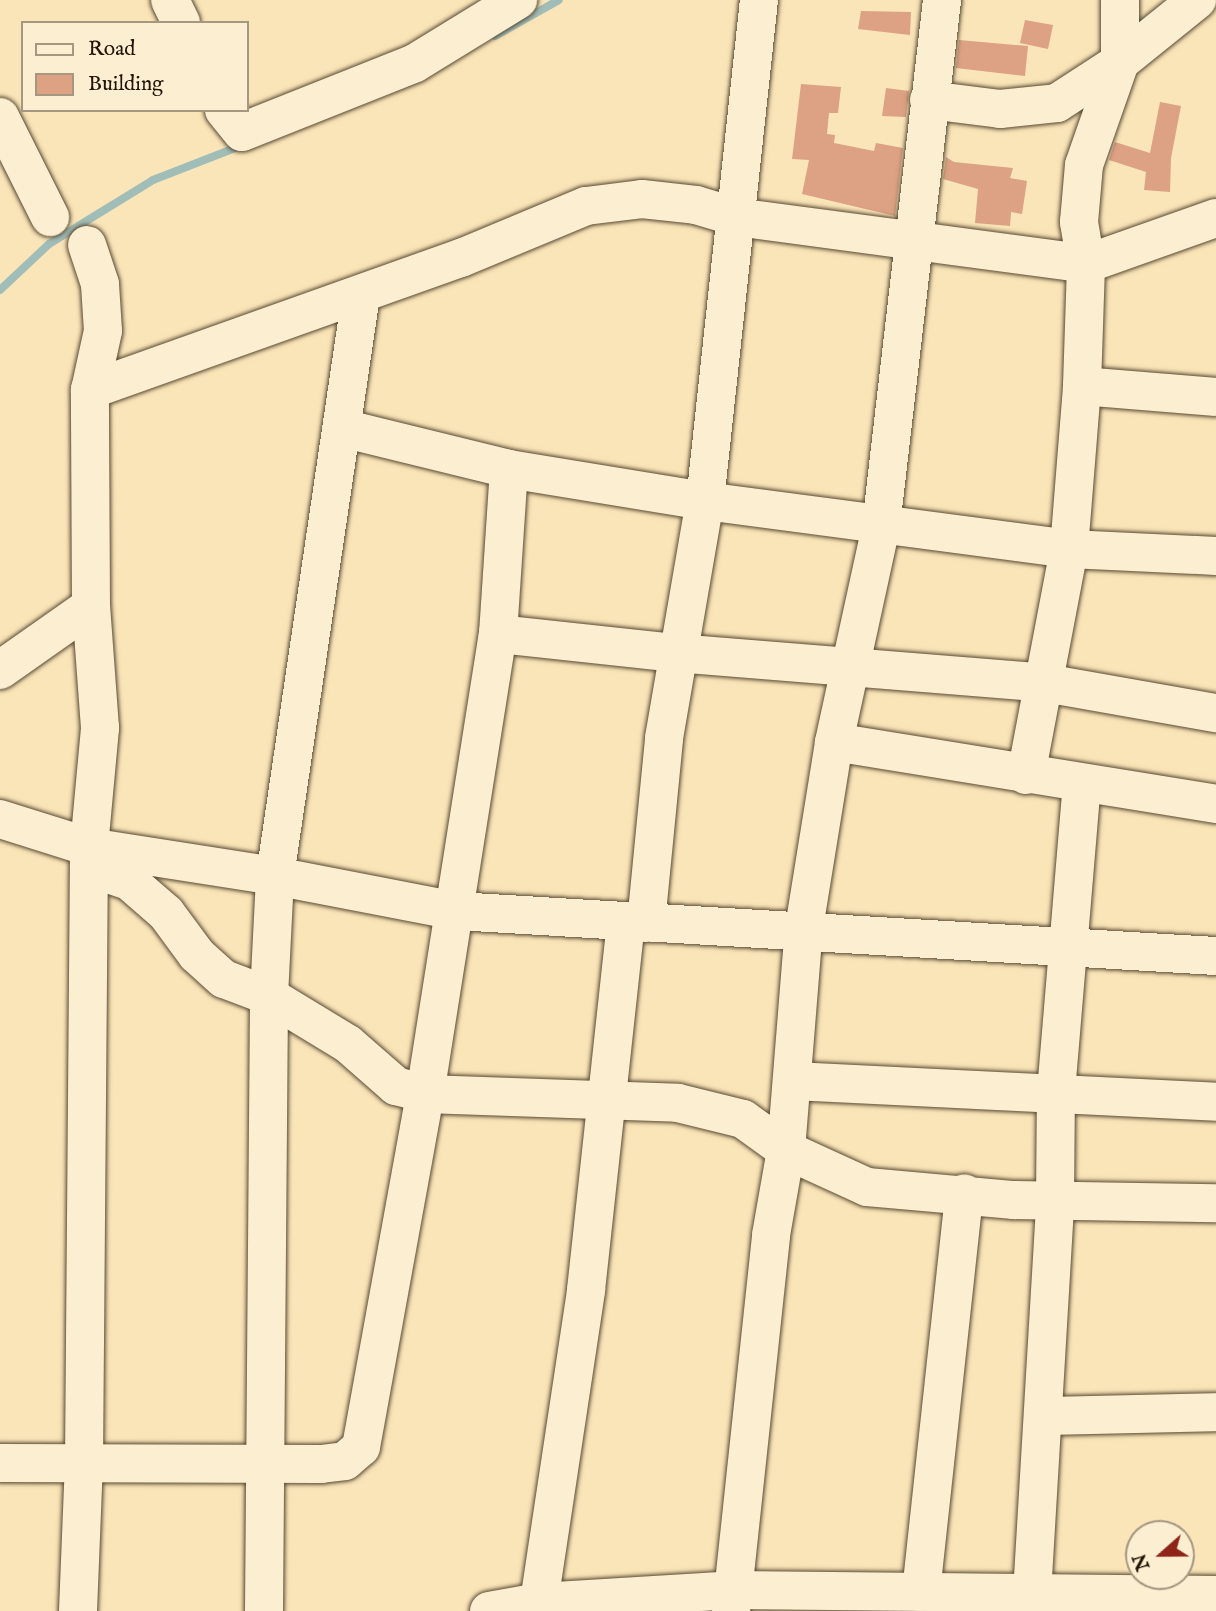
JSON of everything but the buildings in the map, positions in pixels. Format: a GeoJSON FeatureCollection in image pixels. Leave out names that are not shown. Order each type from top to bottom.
{"type":"FeatureCollection","features":[{"type":"Feature","properties":{"kind":"street"},"geometry":{"type":"LineString","coordinates":[[170,0],[180,21]]}},
{"type":"Feature","properties":{"kind":"street"},"geometry":{"type":"LineString","coordinates":[[226,112],[242,132],[415,62],[518,0]]}},
{"type":"Feature","properties":{"kind":"street"},"geometry":{"type":"LineString","coordinates":[[540,1602],[586,1290],[606,1098],[636,922],[676,653],[705,500],[759,0]]}},
{"type":"Feature","properties":{"kind":"street"},"geometry":{"type":"LineString","coordinates":[[732,1601],[771,1235],[786,1150],[804,928],[834,742],[881,526],[912,240],[942,0]]}},
{"type":"Feature","properties":{"kind":"street"},"geometry":{"type":"LineString","coordinates":[[1026,775],[1069,549],[1082,386],[1086,264],[1079,222],[1084,164],[1120,62],[1120,0]]}},
{"type":"Feature","properties":{"kind":"street"},"geometry":{"type":"LineString","coordinates":[[929,100],[1000,109],[1057,103],[1120,62],[1197,0]]}},
{"type":"Feature","properties":{"kind":"street"},"geometry":{"type":"LineString","coordinates":[[0,117],[50,217]]}},
{"type":"Feature","properties":{"kind":"street"},"geometry":{"type":"LineString","coordinates":[[90,390],[361,295],[586,206],[642,199],[696,205],[736,217],[1086,264],[1216,218]]}},
{"type":"Feature","properties":{"kind":"street"},"geometry":{"type":"LineString","coordinates":[[78,1611],[84,1463],[90,858],[100,728],[91,606],[90,390],[103,331],[100,284],[87,245]]}},
{"type":"Feature","properties":{"kind":"street"},"geometry":{"type":"LineString","coordinates":[[264,1611],[268,1464],[270,996],[275,876],[361,295]]}},
{"type":"Feature","properties":{"kind":"street"},"geometry":{"type":"LineString","coordinates":[[1082,386],[1216,397]]}},
{"type":"Feature","properties":{"kind":"street"},"geometry":{"type":"LineString","coordinates":[[341,428],[509,469],[881,526],[1069,549],[1216,556]]}},
{"type":"Feature","properties":{"kind":"street"},"geometry":{"type":"LineString","coordinates":[[0,1462],[268,1464],[345,1461],[361,1447],[370,1416],[456,911],[498,634],[509,469]]}},
{"type":"Feature","properties":{"kind":"street"},"geometry":{"type":"LineString","coordinates":[[0,670],[91,606]]}},
{"type":"Feature","properties":{"kind":"street"},"geometry":{"type":"LineString","coordinates":[[498,634],[676,653],[851,665],[1045,683],[1216,713]]}},
{"type":"Feature","properties":{"kind":"street"},"geometry":{"type":"LineString","coordinates":[[834,742],[1216,804]]}},
{"type":"Feature","properties":{"kind":"street"},"geometry":{"type":"LineString","coordinates":[[1032,1602],[1055,1201],[1056,1092],[1082,784]]}},
{"type":"Feature","properties":{"kind":"street"},"geometry":{"type":"LineString","coordinates":[[0,819],[90,858],[129,881],[166,913],[197,955],[224,979],[270,996],[348,1044],[396,1086],[425,1094],[606,1098],[678,1103],[743,1119],[786,1150],[866,1187],[1055,1201],[1216,1203]]}},
{"type":"Feature","properties":{"kind":"street"},"geometry":{"type":"LineString","coordinates":[[90,858],[275,876],[456,911],[636,922],[804,928],[1216,956]]}},
{"type":"Feature","properties":{"kind":"street"},"geometry":{"type":"LineString","coordinates":[[793,1081],[1216,1102]]}},
{"type":"Feature","properties":{"kind":"street"},"geometry":{"type":"LineString","coordinates":[[921,1592],[964,1193]]}},
{"type":"Feature","properties":{"kind":"street"},"geometry":{"type":"LineString","coordinates":[[1044,1416],[1216,1412]]}},
{"type":"Feature","properties":{"kind":"street"},"geometry":{"type":"LineString","coordinates":[[489,1611],[540,1602],[732,1601],[921,1592],[1032,1602],[1216,1595]]}},
{"type":"Feature","properties":{"kind":"waterway"},"geometry":{"type":"LineString","coordinates":[[495,36],[559,0]]}},
{"type":"Feature","properties":{"kind":"waterway"},"geometry":{"type":"LineString","coordinates":[[0,290],[49,244],[153,180],[243,145]]}}]}
